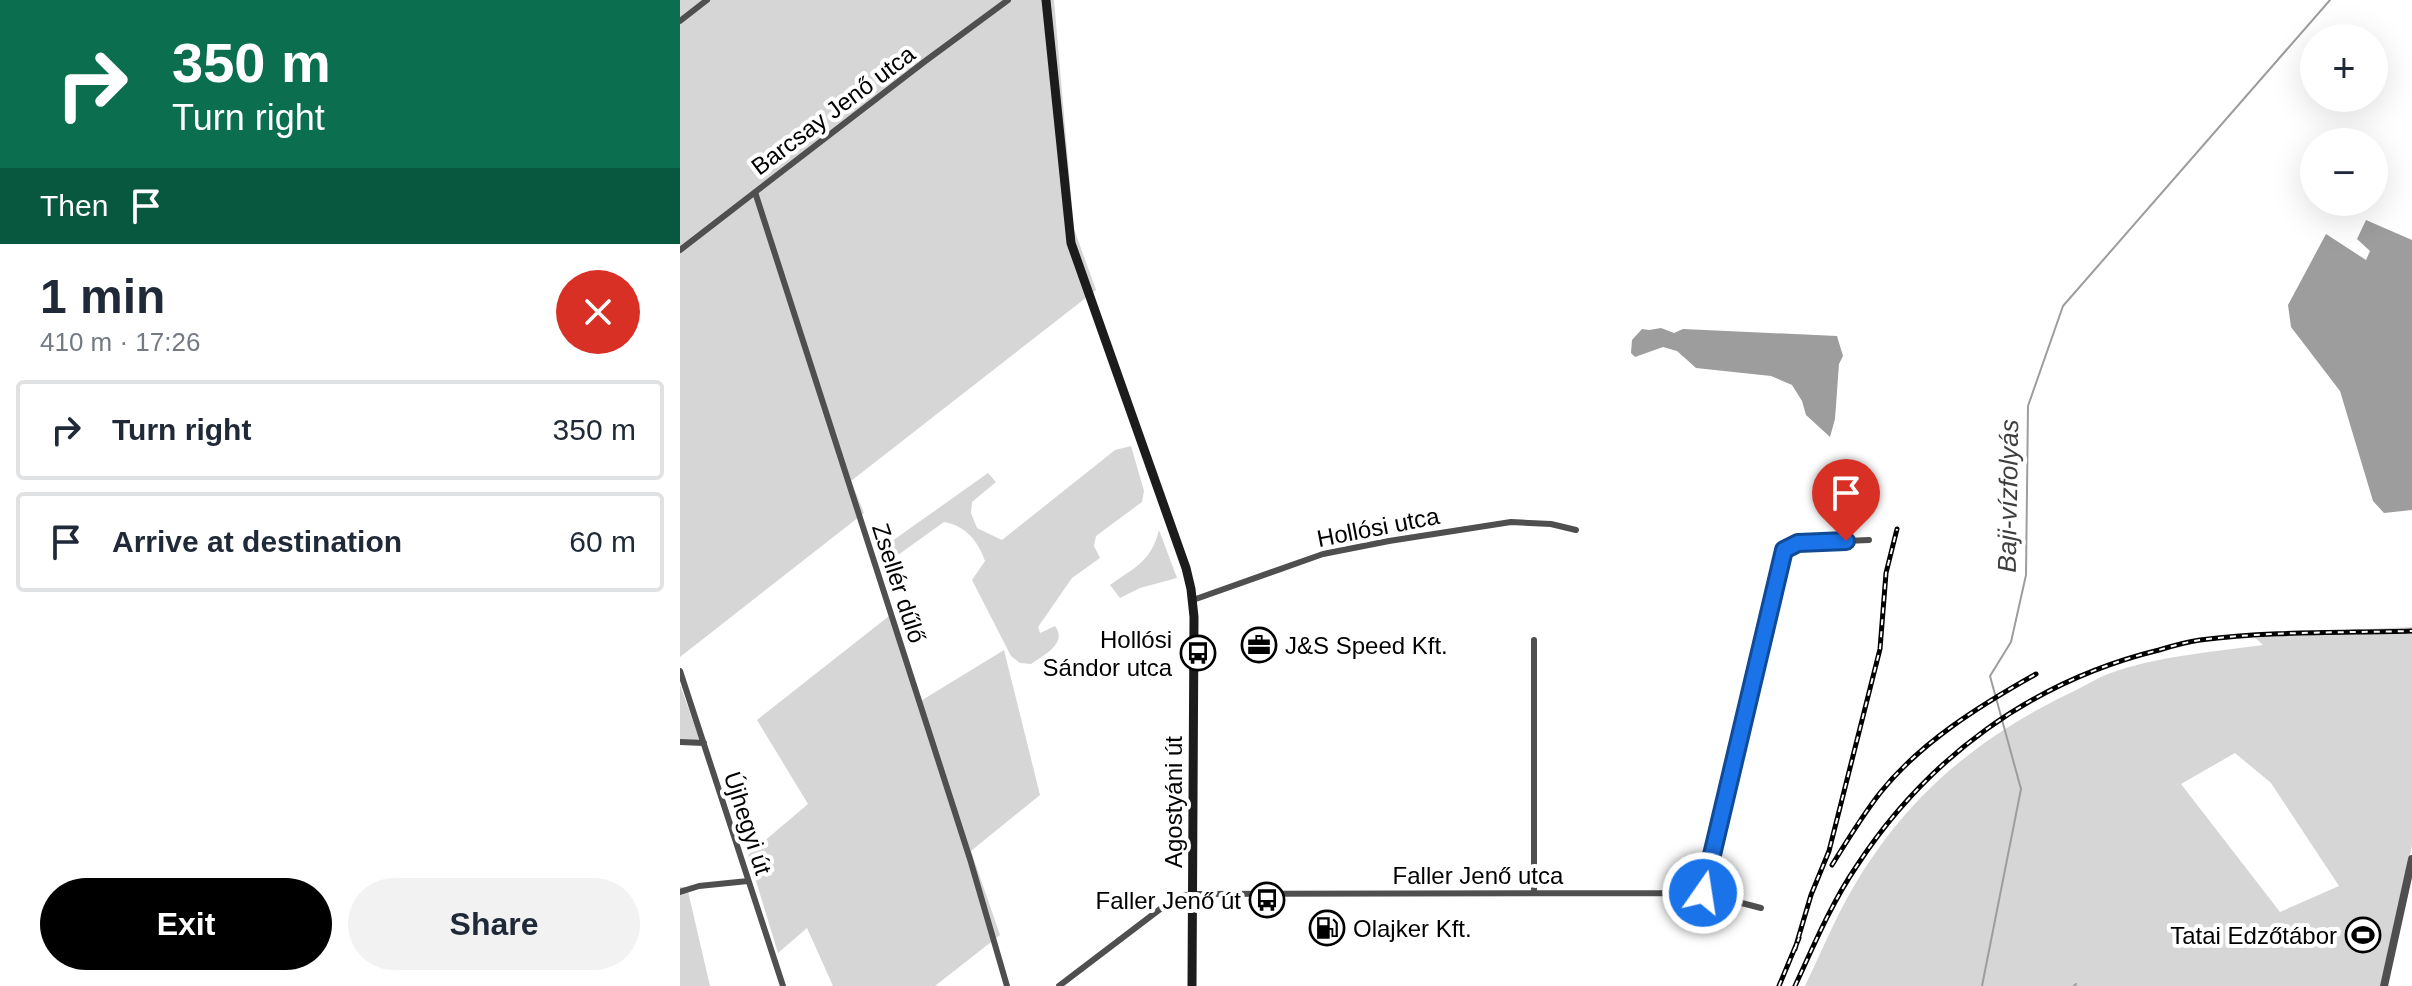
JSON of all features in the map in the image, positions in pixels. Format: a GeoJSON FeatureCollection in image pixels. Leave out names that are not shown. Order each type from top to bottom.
{"type":"FeatureCollection","features":[{"type":"Feature","properties":{"kind":"main road","name":"Agostyáni út"},"geometry":{"type":"LineString","coordinates":[[1046,0],[1071,243],[1186,568],[1193,600],[1192,986]]}},
{"type":"Feature","properties":{"kind":"street"},"geometry":{"type":"LineString","coordinates":[[680,21],[707,0]]}},
{"type":"Feature","properties":{"kind":"street","name":"Barcsay Jenő utca"},"geometry":{"type":"LineString","coordinates":[[680,250],[1008,0]]}},
{"type":"Feature","properties":{"kind":"street","name":"Zsellér dűlő"},"geometry":{"type":"LineString","coordinates":[[755,192],[970,859],[1007,986]]}},
{"type":"Feature","properties":{"kind":"street","name":"Hollósi utca"},"geometry":{"type":"LineString","coordinates":[[1193,600],[1323,554],[1389,541],[1511,522],[1551,524],[1576,530]]}},
{"type":"Feature","properties":{"kind":"street"},"geometry":{"type":"LineString","coordinates":[[1703,893],[1784,550],[1798,543],[1869,540]]}},
{"type":"Feature","properties":{"kind":"street"},"geometry":{"type":"LineString","coordinates":[[1534,640],[1534,893]]}},
{"type":"Feature","properties":{"kind":"street","name":"Újhegyi út"},"geometry":{"type":"LineString","coordinates":[[680,671],[783,986]]}},
{"type":"Feature","properties":{"kind":"street"},"geometry":{"type":"LineString","coordinates":[[680,742],[704,743]]}},
{"type":"Feature","properties":{"kind":"street"},"geometry":{"type":"LineString","coordinates":[[2384,986],[2412,859]]}},
{"type":"Feature","properties":{"kind":"street"},"geometry":{"type":"LineString","coordinates":[[680,892],[699,886],[748,881]]}},
{"type":"Feature","properties":{"kind":"street","name":"Faller Jenő utca"},"geometry":{"type":"LineString","coordinates":[[1193,894],[1703,893],[1761,908]]}},
{"type":"Feature","properties":{"kind":"street"},"geometry":{"type":"LineString","coordinates":[[1059,986],[1176,897],[1193,894]]}},
{"type":"Feature","properties":{"kind":"shaded area"},"geometry":{"type":"Polygon","coordinates":[[[680,0],[1054,0],[1074,229],[1096,290],[851,481],[864,513],[680,657],[680,0]]]}},
{"type":"Feature","properties":{"kind":"shaded area"},"geometry":{"type":"Polygon","coordinates":[[[2366,220],[2412,240],[2412,510],[2384,513],[2373,501],[2340,391],[2291,327],[2288,305],[2326,234],[2366,260],[2370,251],[2357,239],[2366,220]]]}},
{"type":"Feature","properties":{"kind":"shaded area"},"geometry":{"type":"Polygon","coordinates":[[[1661,328],[1674,333],[1683,329],[1837,336],[1843,356],[1839,364],[1835,419],[1830,437],[1806,415],[1792,385],[1771,376],[1696,368],[1677,351],[1663,347],[1635,357],[1631,353],[1632,340],[1642,329],[1661,328]]]}},
{"type":"Feature","properties":{"kind":"shaded area"},"geometry":{"type":"Polygon","coordinates":[[[1131,446],[1144,491],[1142,502],[1096,536],[1094,546],[1100,558],[1072,578],[1038,627],[1040,633],[1055,626],[1059,638],[1057,643],[1031,664],[1020,663],[1011,656],[972,580],[985,561],[975,541],[965,531],[944,522],[884,565],[878,551],[988,473],[996,482],[972,502],[971,513],[977,528],[1002,540],[1115,450],[1131,446]]]}},
{"type":"Feature","properties":{"kind":"shaded area"},"geometry":{"type":"Polygon","coordinates":[[[1159,530],[1177,578],[1140,588],[1120,598],[1110,585],[1147,557],[1159,530]]]}},
{"type":"Feature","properties":{"kind":"shaded area"},"geometry":{"type":"Polygon","coordinates":[[[889,616],[919,702],[1004,650],[1040,795],[971,851],[1000,935],[935,986],[833,986],[807,928],[778,953],[748,855],[808,804],[757,720],[889,616]]]}},
{"type":"Feature","properties":{"kind":"shaded area"},"geometry":{"type":"Polygon","coordinates":[[[2412,627],[2412,846],[2380,986],[1805,986],[1844,904],[1893,829],[1944,775],[1972,752],[2035,711],[2103,676],[2165,659],[2263,645],[2251,634],[2412,627]],[[2235,753],[2181,784],[2280,912],[2339,886],[2271,783],[2235,753]]]}},
{"type":"Feature","properties":{"kind":"shaded area"},"geometry":{"type":"Polygon","coordinates":[[[680,685],[701,743],[680,743],[680,685]]]}},
{"type":"Feature","properties":{"kind":"shaded area"},"geometry":{"type":"Polygon","coordinates":[[[680,887],[687,887],[710,986],[680,986],[680,887]]]}},
{"type":"Feature","properties":{"kind":"waterway","name":"Baji-vízfolyás"},"geometry":{"type":"LineString","coordinates":[[1982,986],[2021,789],[1990,676],[2011,642],[2026,575],[2028,406],[2063,306],[2330,0]]}},
{"type":"Feature","properties":{"kind":"railway"},"geometry":{"type":"LineString","coordinates":[[1795,949],[1811,895],[1829,851],[1880,649],[1886,573],[1897,529]]}},
{"type":"Feature","properties":{"kind":"railway"},"geometry":{"type":"LineString","coordinates":[[1795,986],[1839,895],[1884,828],[1915,791],[1950,759],[1986,729],[2026,704],[2112,664],[2195,641],[2279,634],[2412,631]]}},
{"type":"Feature","properties":{"kind":"railway"},"geometry":{"type":"LineString","coordinates":[[1832,865],[1873,802],[1914,757],[1972,712],[2036,674]]}},
{"type":"Feature","properties":{"kind":"railway"},"geometry":{"type":"LineString","coordinates":[[1779,986],[1799,938]]}},
{"type":"Feature","properties":{"kind":"place","name":"J&S Speed Kft."},"geometry":{"type":"Point","coordinates":[1259,645]}},
{"type":"Feature","properties":{"kind":"place","name":"Hollósi Sándor utca"},"geometry":{"type":"Point","coordinates":[1198,653]}},
{"type":"Feature","properties":{"kind":"place","name":"Faller Jenő út"},"geometry":{"type":"Point","coordinates":[1267,900]}},
{"type":"Feature","properties":{"kind":"place","name":"Olajker Kft."},"geometry":{"type":"Point","coordinates":[1327,928]}},
{"type":"Feature","properties":{"kind":"place","name":"Tatai Edzőtábor"},"geometry":{"type":"Point","coordinates":[2363,935]}},
{"type":"Feature","properties":{"kind":"route"},"geometry":{"type":"LineString","coordinates":[[1703,893],[1784,550],[1798,543],[1846,541]]}}]}
